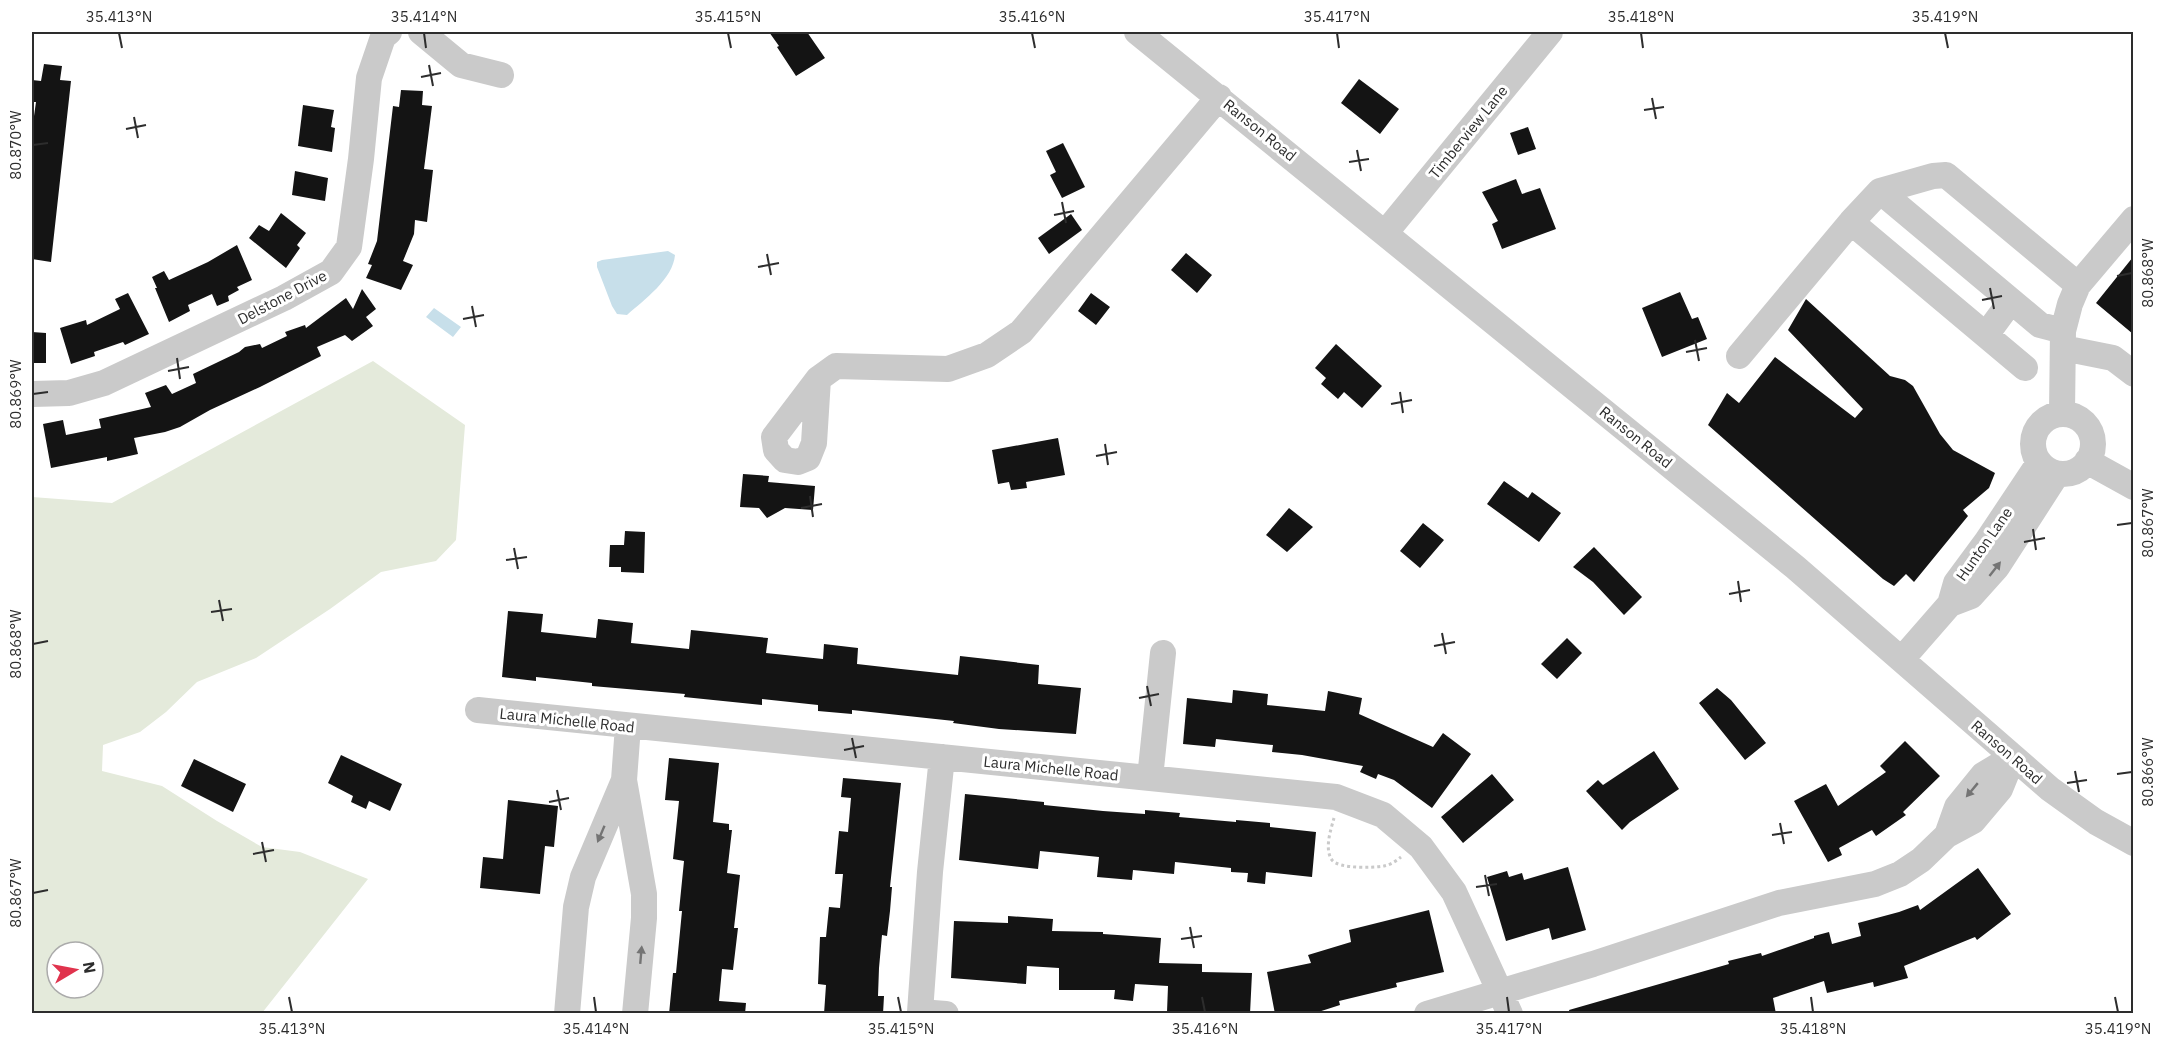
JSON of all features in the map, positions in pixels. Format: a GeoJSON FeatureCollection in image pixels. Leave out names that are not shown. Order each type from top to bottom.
{"type":"FeatureCollection","features":[{"type":"Feature","properties":{"kind":"street","name":"Delstone Drive"},"geometry":{"type":"LineString","coordinates":[[32,394],[69,393],[104,383],[284,298],[331,272],[349,247],[369,78],[383,37],[389,32]]}},
{"type":"Feature","properties":{"kind":"street"},"geometry":{"type":"LineString","coordinates":[[421,32],[461,65],[501,75]]}},
{"type":"Feature","properties":{"kind":"street","name":"Ranson Road"},"geometry":{"type":"LineString","coordinates":[[1137,32],[1386,232],[1804,574],[2013,757],[2080,811],[2133,843]]}},
{"type":"Feature","properties":{"kind":"street","name":"Timberview Lane"},"geometry":{"type":"LineString","coordinates":[[1386,232],[1550,32]]}},
{"type":"Feature","properties":{"kind":"street"},"geometry":{"type":"LineString","coordinates":[[818,379],[836,366],[948,369],[987,356],[1021,332],[1219,97]]}},
{"type":"Feature","properties":{"kind":"street"},"geometry":{"type":"LineString","coordinates":[[1739,356],[1851,222],[1880,191],[1934,176],[1946,175],[2078,285]]}},
{"type":"Feature","properties":{"kind":"street"},"geometry":{"type":"LineString","coordinates":[[1880,191],[2040,326],[2063,339],[2112,358],[2133,374]]}},
{"type":"Feature","properties":{"kind":"street"},"geometry":{"type":"LineString","coordinates":[[2062,413],[2063,339],[2070,304],[2078,285],[2133,219]]}},
{"type":"Feature","properties":{"kind":"street"},"geometry":{"type":"LineString","coordinates":[[1851,222],[2025,368]]}},
{"type":"Feature","properties":{"kind":"street"},"geometry":{"type":"LineString","coordinates":[[1986,335],[2011,301]]}},
{"type":"Feature","properties":{"kind":"street"},"geometry":{"type":"LineString","coordinates":[[2062,413],[2080,419],[2087,426],[2092,438],[2092,448],[2087,461],[2077,470],[2067,474],[2048,468],[2033,447],[2034,433],[2045,419],[2062,413]]}},
{"type":"Feature","properties":{"kind":"street"},"geometry":{"type":"LineString","coordinates":[[2087,461],[2133,487]]}},
{"type":"Feature","properties":{"kind":"street","name":"Hunton Lane"},"geometry":{"type":"LineString","coordinates":[[1902,659],[1950,604],[1971,596],[1997,567],[2048,468]]}},
{"type":"Feature","properties":{"kind":"street"},"geometry":{"type":"LineString","coordinates":[[1150,778],[1163,652]]}},
{"type":"Feature","properties":{"kind":"street","name":"Laura Michelle Road"},"geometry":{"type":"LineString","coordinates":[[478,710],[1336,797],[1383,815],[1421,847],[1454,892],[1510,1014]]}},
{"type":"Feature","properties":{"kind":"street"},"geometry":{"type":"LineString","coordinates":[[628,726],[624,780],[644,894],[635,1014]]}},
{"type":"Feature","properties":{"kind":"street"},"geometry":{"type":"LineString","coordinates":[[942,757],[930,872],[920,1013],[946,1014]]}},
{"type":"Feature","properties":{"kind":"street"},"geometry":{"type":"LineString","coordinates":[[1427,1014],[1593,964],[1779,903],[1875,884],[1900,874],[1914,865],[1947,835],[1973,821],[2000,789],[2013,757]]}},
{"type":"Feature","properties":{"kind":"street"},"geometry":{"type":"LineString","coordinates":[[567,1014],[576,908],[583,877],[624,780]]}},
{"type":"Feature","properties":{"kind":"path"},"geometry":{"type":"LineString","coordinates":[[1335,816],[1329,846],[1331,858],[1335,863],[1353,867],[1384,866],[1403,855]]}},
{"type":"Feature","properties":{"kind":"green space"},"geometry":{"type":"Polygon","coordinates":[[[373,361],[465,425],[456,540],[436,561],[381,572],[256,658],[197,682],[166,712],[140,732],[103,745],[102,771],[162,786],[262,847],[300,852],[368,879],[262,1013],[32,1013],[32,497],[112,503],[373,361]]]}},
{"type":"Feature","properties":{"kind":"water"},"geometry":{"type":"Polygon","coordinates":[[[668,251],[675,255],[673,264],[663,281],[627,315],[617,314],[597,262],[668,251]]]}},
{"type":"Feature","properties":{"kind":"water"},"geometry":{"type":"Polygon","coordinates":[[[434,308],[461,327],[453,337],[426,317],[434,308]]]}},
{"type":"Feature","properties":{"kind":"building"},"geometry":{"type":"Polygon","coordinates":[[[769,32],[807,32],[825,58],[796,76],[769,32]]]}},
{"type":"Feature","properties":{"kind":"building"},"geometry":{"type":"Polygon","coordinates":[[[44,64],[62,66],[60,80],[71,81],[51,262],[32,259],[32,130],[36,102],[32,102],[32,80],[41,81],[44,64]]]}},
{"type":"Feature","properties":{"kind":"building"},"geometry":{"type":"Polygon","coordinates":[[[1359,79],[1399,109],[1380,134],[1341,103],[1359,79]]]}},
{"type":"Feature","properties":{"kind":"building"},"geometry":{"type":"Polygon","coordinates":[[[401,90],[423,91],[422,105],[432,106],[424,169],[433,170],[427,222],[415,220],[414,234],[403,261],[413,265],[401,290],[366,278],[372,265],[368,264],[377,241],[393,106],[399,107],[401,90]]]}},
{"type":"Feature","properties":{"kind":"building"},"geometry":{"type":"Polygon","coordinates":[[[303,105],[334,110],[331,127],[335,128],[332,152],[298,146],[303,105]]]}},
{"type":"Feature","properties":{"kind":"building"},"geometry":{"type":"Polygon","coordinates":[[[1528,127],[1536,149],[1518,155],[1510,133],[1528,127]]]}},
{"type":"Feature","properties":{"kind":"building"},"geometry":{"type":"Polygon","coordinates":[[[1063,143],[1085,187],[1062,198],[1050,175],[1056,172],[1046,151],[1063,143]]]}},
{"type":"Feature","properties":{"kind":"building"},"geometry":{"type":"Polygon","coordinates":[[[295,171],[328,178],[325,201],[292,195],[295,171]]]}},
{"type":"Feature","properties":{"kind":"building"},"geometry":{"type":"Polygon","coordinates":[[[1516,179],[1522,194],[1540,188],[1556,229],[1502,249],[1492,224],[1498,221],[1482,192],[1516,179]]]}},
{"type":"Feature","properties":{"kind":"building"},"geometry":{"type":"Polygon","coordinates":[[[281,213],[306,233],[297,245],[300,248],[286,268],[249,238],[259,225],[269,231],[281,213]]]}},
{"type":"Feature","properties":{"kind":"building"},"geometry":{"type":"Polygon","coordinates":[[[1071,214],[1082,230],[1049,254],[1038,238],[1071,214]]]}},
{"type":"Feature","properties":{"kind":"building"},"geometry":{"type":"Polygon","coordinates":[[[237,245],[252,280],[237,287],[239,290],[228,296],[229,301],[217,306],[212,294],[188,305],[190,311],[169,322],[152,277],[164,271],[169,280],[208,262],[237,245]]]}},
{"type":"Feature","properties":{"kind":"building"},"geometry":{"type":"Polygon","coordinates":[[[1186,253],[1212,275],[1197,293],[1171,270],[1186,253]]]}},
{"type":"Feature","properties":{"kind":"building"},"geometry":{"type":"Polygon","coordinates":[[[2133,257],[2133,334],[2096,303],[2133,257]]]}},
{"type":"Feature","properties":{"kind":"building"},"geometry":{"type":"Polygon","coordinates":[[[362,289],[376,309],[366,317],[373,326],[352,341],[345,335],[317,347],[321,356],[180,427],[134,438],[138,454],[107,461],[107,457],[51,468],[43,424],[63,420],[66,435],[101,428],[99,419],[151,407],[145,393],[166,385],[172,394],[196,383],[193,374],[245,347],[260,344],[262,348],[287,336],[285,332],[305,325],[306,328],[346,298],[353,309],[362,289]]]}},
{"type":"Feature","properties":{"kind":"building"},"geometry":{"type":"Polygon","coordinates":[[[1680,292],[1692,319],[1698,317],[1707,339],[1662,357],[1642,308],[1680,292]]]}},
{"type":"Feature","properties":{"kind":"building"},"geometry":{"type":"Polygon","coordinates":[[[128,293],[149,334],[125,345],[123,342],[94,352],[95,356],[71,364],[60,328],[86,320],[87,325],[120,309],[115,299],[128,293]]]}},
{"type":"Feature","properties":{"kind":"building"},"geometry":{"type":"Polygon","coordinates":[[[1091,293],[1110,307],[1096,325],[1078,311],[1091,293]]]}},
{"type":"Feature","properties":{"kind":"building"},"geometry":{"type":"Polygon","coordinates":[[[1806,299],[1890,376],[1905,380],[1913,386],[1940,434],[1953,450],[1995,473],[1989,488],[1963,510],[1968,516],[1914,582],[1906,574],[1894,586],[1883,579],[1708,425],[1727,393],[1739,403],[1775,357],[1855,418],[1863,409],[1788,330],[1806,299]]]}},
{"type":"Feature","properties":{"kind":"building"},"geometry":{"type":"Polygon","coordinates":[[[32,332],[46,333],[46,363],[32,363],[32,332]]]}},
{"type":"Feature","properties":{"kind":"building"},"geometry":{"type":"Polygon","coordinates":[[[1336,344],[1382,386],[1362,408],[1344,392],[1338,399],[1321,384],[1326,378],[1315,368],[1336,344]]]}},
{"type":"Feature","properties":{"kind":"building"},"geometry":{"type":"Polygon","coordinates":[[[1058,438],[1065,475],[1026,482],[1027,488],[1011,490],[1009,482],[998,484],[992,450],[1058,438]]]}},
{"type":"Feature","properties":{"kind":"building"},"geometry":{"type":"Polygon","coordinates":[[[743,474],[769,476],[768,482],[815,486],[813,510],[785,508],[767,518],[759,508],[740,507],[743,474]]]}},
{"type":"Feature","properties":{"kind":"building"},"geometry":{"type":"Polygon","coordinates":[[[1504,481],[1528,498],[1532,492],[1561,513],[1539,542],[1487,504],[1504,481]]]}},
{"type":"Feature","properties":{"kind":"building"},"geometry":{"type":"Polygon","coordinates":[[[1289,508],[1313,527],[1287,552],[1266,535],[1289,508]]]}},
{"type":"Feature","properties":{"kind":"building"},"geometry":{"type":"Polygon","coordinates":[[[1423,523],[1444,540],[1420,568],[1400,551],[1423,523]]]}},
{"type":"Feature","properties":{"kind":"building"},"geometry":{"type":"Polygon","coordinates":[[[625,531],[645,532],[644,573],[621,572],[621,567],[609,567],[610,545],[624,545],[625,531]]]}},
{"type":"Feature","properties":{"kind":"building"},"geometry":{"type":"Polygon","coordinates":[[[1594,547],[1642,597],[1624,615],[1593,582],[1573,567],[1594,547]]]}},
{"type":"Feature","properties":{"kind":"building"},"geometry":{"type":"Polygon","coordinates":[[[508,611],[543,614],[541,632],[596,638],[598,619],[633,623],[631,643],[689,649],[691,630],[768,638],[766,653],[823,659],[824,644],[858,648],[857,664],[958,675],[960,656],[1039,665],[1038,684],[1081,688],[1076,734],[999,729],[953,723],[954,721],[852,710],[852,714],[818,711],[818,705],[762,699],[762,705],[684,697],[685,694],[592,686],[592,683],[536,677],[536,681],[502,677],[508,611]]]}},
{"type":"Feature","properties":{"kind":"building"},"geometry":{"type":"Polygon","coordinates":[[[1567,638],[1582,653],[1557,679],[1541,664],[1567,638]]]}},
{"type":"Feature","properties":{"kind":"building"},"geometry":{"type":"Polygon","coordinates":[[[1717,688],[1731,700],[1766,743],[1745,760],[1699,703],[1717,688]]]}},
{"type":"Feature","properties":{"kind":"building"},"geometry":{"type":"Polygon","coordinates":[[[1233,690],[1268,694],[1267,705],[1325,711],[1328,691],[1362,698],[1359,714],[1433,747],[1443,733],[1471,754],[1432,808],[1394,780],[1378,774],[1376,779],[1360,772],[1363,766],[1272,752],[1273,745],[1216,739],[1215,747],[1183,744],[1187,698],[1232,703],[1233,690]]]}},
{"type":"Feature","properties":{"kind":"building"},"geometry":{"type":"Polygon","coordinates":[[[1905,741],[1940,776],[1903,812],[1906,815],[1876,836],[1872,830],[1839,848],[1842,855],[1828,862],[1794,801],[1826,784],[1838,806],[1886,772],[1880,766],[1905,741]]]}},
{"type":"Feature","properties":{"kind":"building"},"geometry":{"type":"Polygon","coordinates":[[[1654,751],[1679,789],[1630,822],[1622,830],[1586,791],[1598,780],[1603,785],[1654,751]]]}},
{"type":"Feature","properties":{"kind":"building"},"geometry":{"type":"Polygon","coordinates":[[[341,755],[402,784],[390,811],[369,801],[366,809],[351,802],[353,796],[328,783],[341,755]]]}},
{"type":"Feature","properties":{"kind":"building"},"geometry":{"type":"Polygon","coordinates":[[[669,758],[719,763],[713,822],[729,824],[729,830],[732,830],[727,873],[740,875],[734,928],[738,928],[733,970],[722,969],[719,1001],[746,1003],[745,1014],[669,1014],[673,973],[676,973],[684,861],[673,859],[679,801],[665,800],[669,758]]]}},
{"type":"Feature","properties":{"kind":"building"},"geometry":{"type":"Polygon","coordinates":[[[194,759],[246,784],[233,812],[181,786],[194,759]]]}},
{"type":"Feature","properties":{"kind":"building"},"geometry":{"type":"Polygon","coordinates":[[[1492,774],[1514,800],[1463,843],[1441,817],[1492,774]]]}},
{"type":"Feature","properties":{"kind":"building"},"geometry":{"type":"Polygon","coordinates":[[[843,778],[901,783],[890,887],[892,887],[890,911],[887,936],[882,935],[879,968],[878,996],[884,996],[883,1014],[824,1014],[826,985],[818,984],[820,937],[826,937],[829,907],[840,908],[843,874],[835,874],[839,831],[848,832],[851,798],[841,797],[843,778]]]}},
{"type":"Feature","properties":{"kind":"building"},"geometry":{"type":"Polygon","coordinates":[[[965,794],[1103,811],[1145,814],[1145,810],[1180,813],[1179,817],[1270,823],[1270,827],[1316,832],[1312,877],[1266,872],[1265,884],[1247,882],[1248,873],[1231,872],[1231,868],[1175,862],[1174,874],[1133,870],[1132,880],[1097,877],[1099,857],[1040,851],[1038,869],[959,860],[965,794]]]}},
{"type":"Feature","properties":{"kind":"building"},"geometry":{"type":"Polygon","coordinates":[[[508,800],[558,806],[554,847],[545,846],[540,894],[480,888],[483,857],[503,859],[508,800]]]}},
{"type":"Feature","properties":{"kind":"building"},"geometry":{"type":"Polygon","coordinates":[[[1568,867],[1586,930],[1552,940],[1549,928],[1506,941],[1487,877],[1507,871],[1509,877],[1522,873],[1524,880],[1568,867]]]}},
{"type":"Feature","properties":{"kind":"building"},"geometry":{"type":"Polygon","coordinates":[[[1978,868],[2011,914],[1977,940],[1975,937],[1904,966],[1908,978],[1874,987],[1873,982],[1827,993],[1824,981],[1773,998],[1776,1014],[1570,1014],[1569,1010],[1729,964],[1728,961],[1761,953],[1762,956],[1814,938],[1814,936],[1829,932],[1832,944],[1861,936],[1858,923],[1918,905],[1920,910],[1978,868]]]}},
{"type":"Feature","properties":{"kind":"building"},"geometry":{"type":"Polygon","coordinates":[[[1429,910],[1444,972],[1396,983],[1397,987],[1339,1001],[1340,1005],[1312,1014],[1275,1014],[1267,972],[1311,963],[1308,955],[1351,942],[1349,930],[1429,910]]]}},
{"type":"Feature","properties":{"kind":"building"},"geometry":{"type":"Polygon","coordinates":[[[1008,916],[1053,919],[1052,931],[1103,932],[1103,934],[1161,938],[1159,963],[1202,964],[1202,972],[1252,973],[1250,1014],[1167,1012],[1168,986],[1135,984],[1133,1001],[1114,999],[1115,990],[1059,990],[1059,968],[1027,966],[1026,984],[951,978],[954,921],[1008,923],[1008,916]]]}}]}
